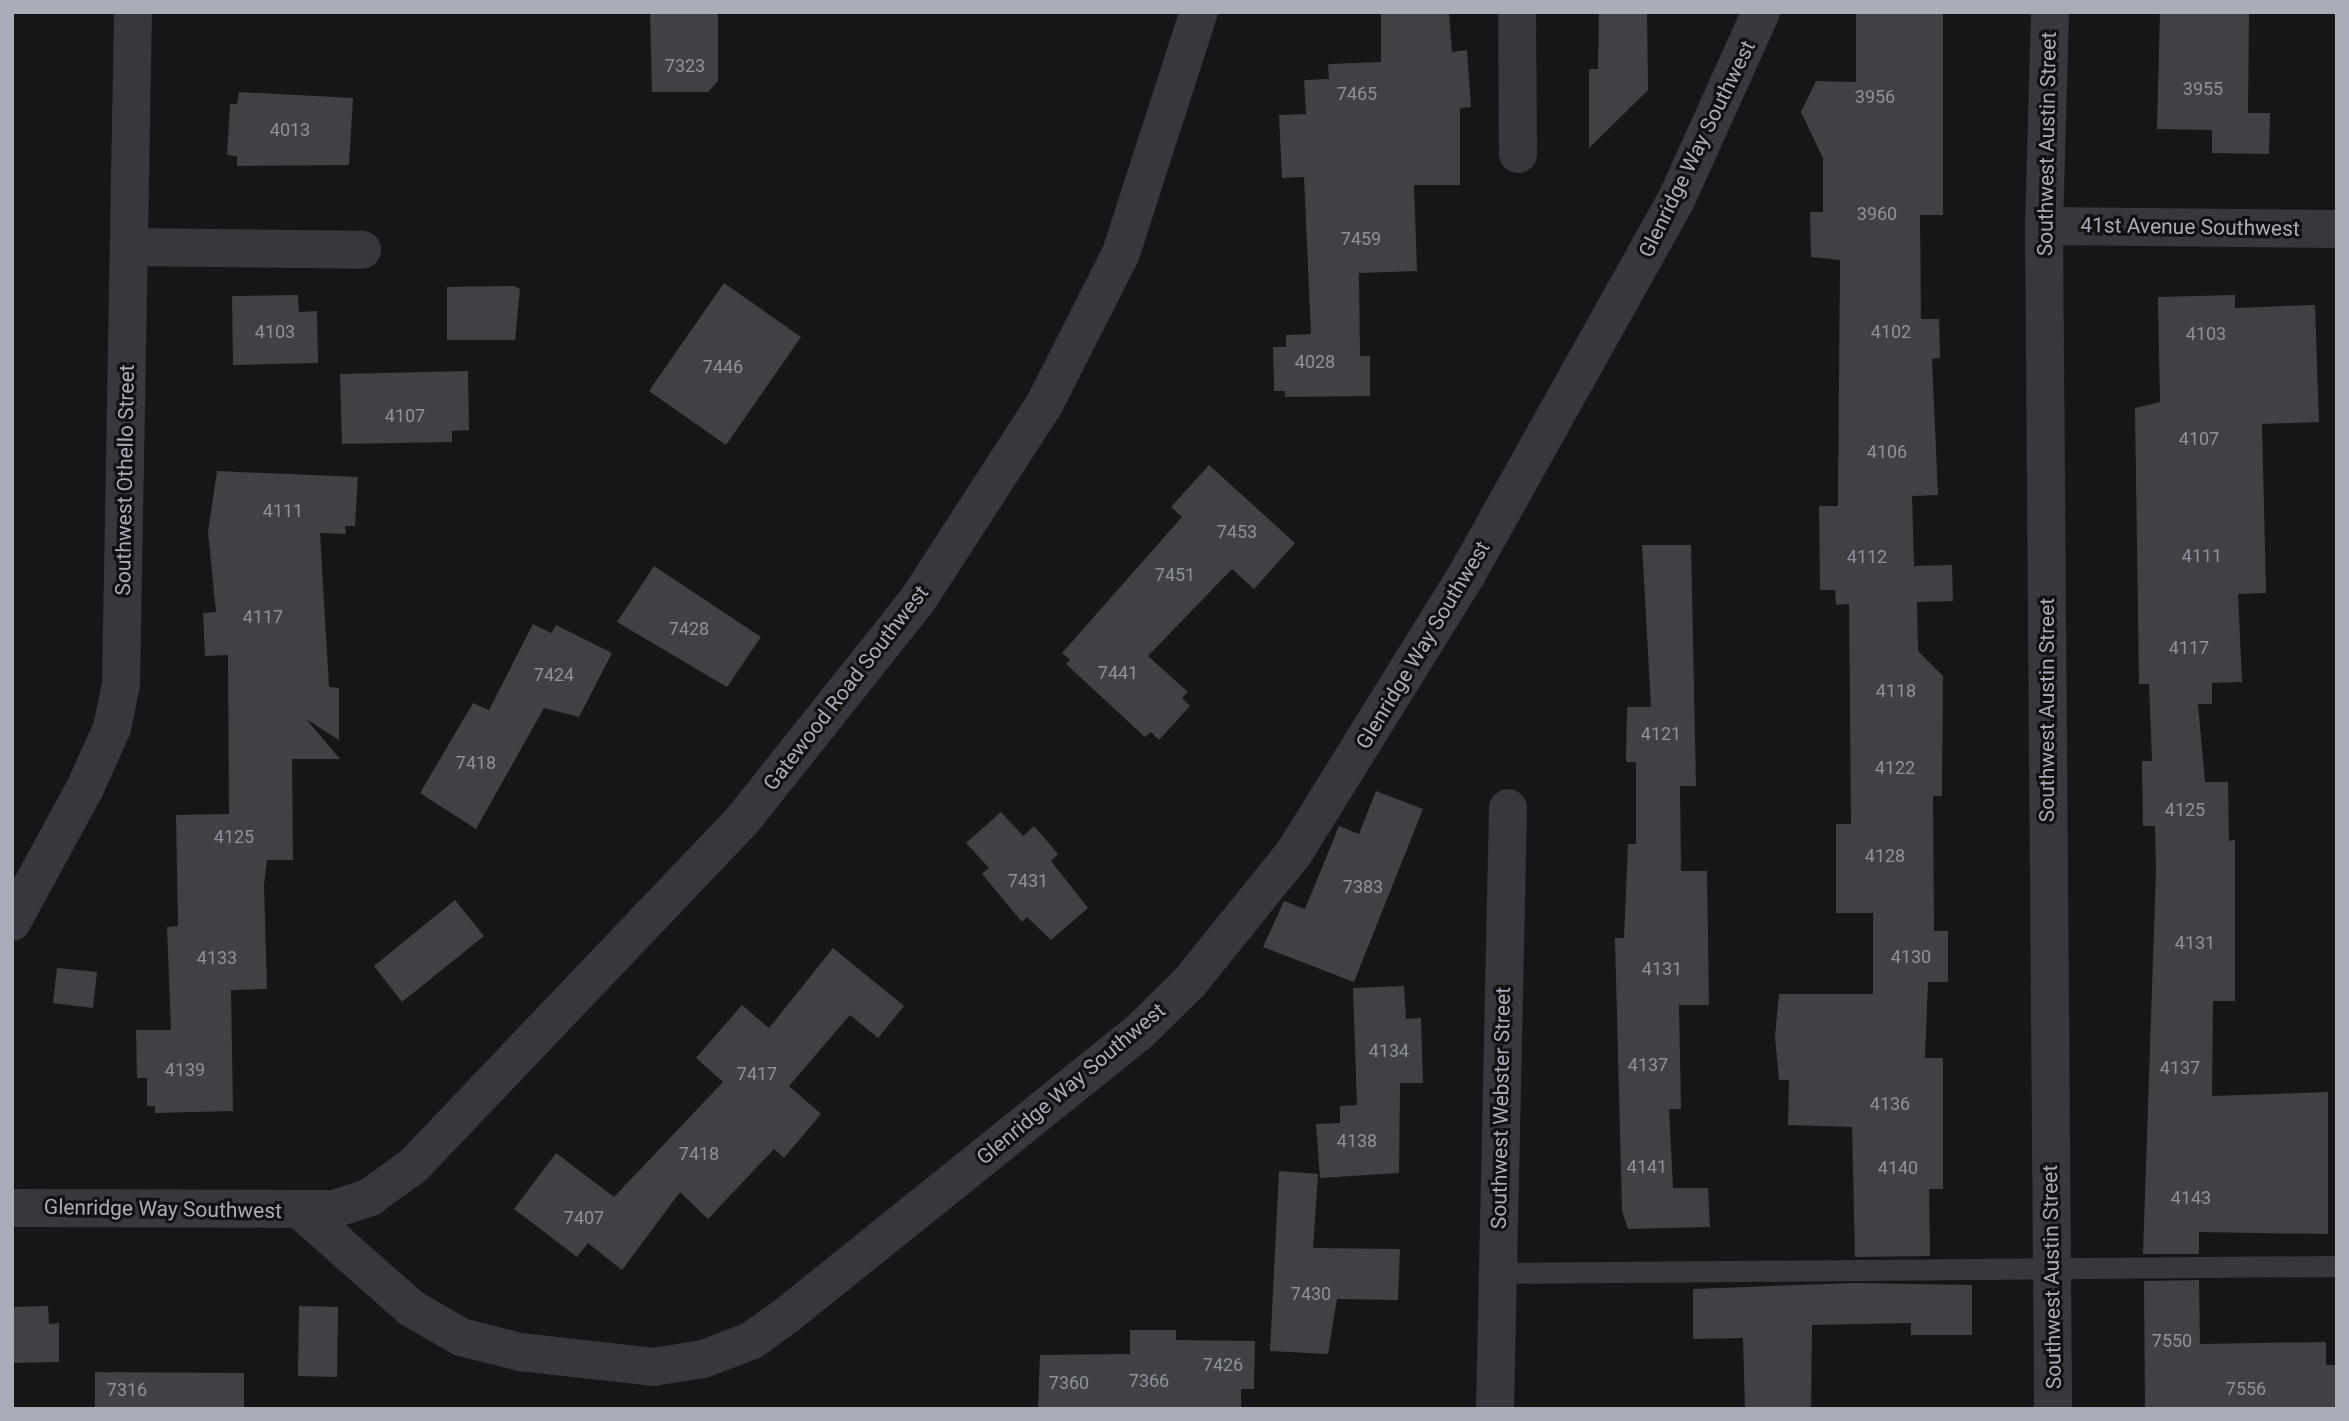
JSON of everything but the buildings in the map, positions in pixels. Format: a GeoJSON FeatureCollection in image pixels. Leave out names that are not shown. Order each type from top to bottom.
{"type":"FeatureCollection","features":[{"type":"Feature","properties":{"kind":"street","name":"Southwest Othello Street"},"geometry":{"type":"LineString","coordinates":[[12,922],[107,740],[121,685],[131,247],[133,12]]}},
{"type":"Feature","properties":{"kind":"street","name":"Gatewood Road Southwest"},"geometry":{"type":"LineString","coordinates":[[300,1210],[370,1197],[414,1165],[741,822],[917,601],[1044,405],[1121,253],[1199,12]]}},
{"type":"Feature","properties":{"kind":"street"},"geometry":{"type":"LineString","coordinates":[[1517,12],[1518,154]]}},
{"type":"Feature","properties":{"kind":"street","name":"Glenridge Way Southwest"},"geometry":{"type":"LineString","coordinates":[[12,1208],[300,1210],[411,1308],[461,1337],[520,1352],[653,1367],[703,1359],[751,1341],[1137,1034],[1189,983],[1294,853],[1467,574],[1677,198],[1761,12]]}},
{"type":"Feature","properties":{"kind":"street","name":"Southwest Austin Street"},"geometry":{"type":"LineString","coordinates":[[2050,12],[2044,226],[2053,1409]]}},
{"type":"Feature","properties":{"kind":"street","name":"41st Avenue Southwest"},"geometry":{"type":"LineString","coordinates":[[2044,226],[2337,229]]}},
{"type":"Feature","properties":{"kind":"street"},"geometry":{"type":"LineString","coordinates":[[131,247],[362,250]]}},
{"type":"Feature","properties":{"kind":"street","name":"Southwest Webster Street"},"geometry":{"type":"LineString","coordinates":[[1495,1409],[1508,808]]}},
{"type":"Feature","properties":{"kind":"lane"},"geometry":{"type":"LineString","coordinates":[[1496,1273],[2337,1266]]}}]}
